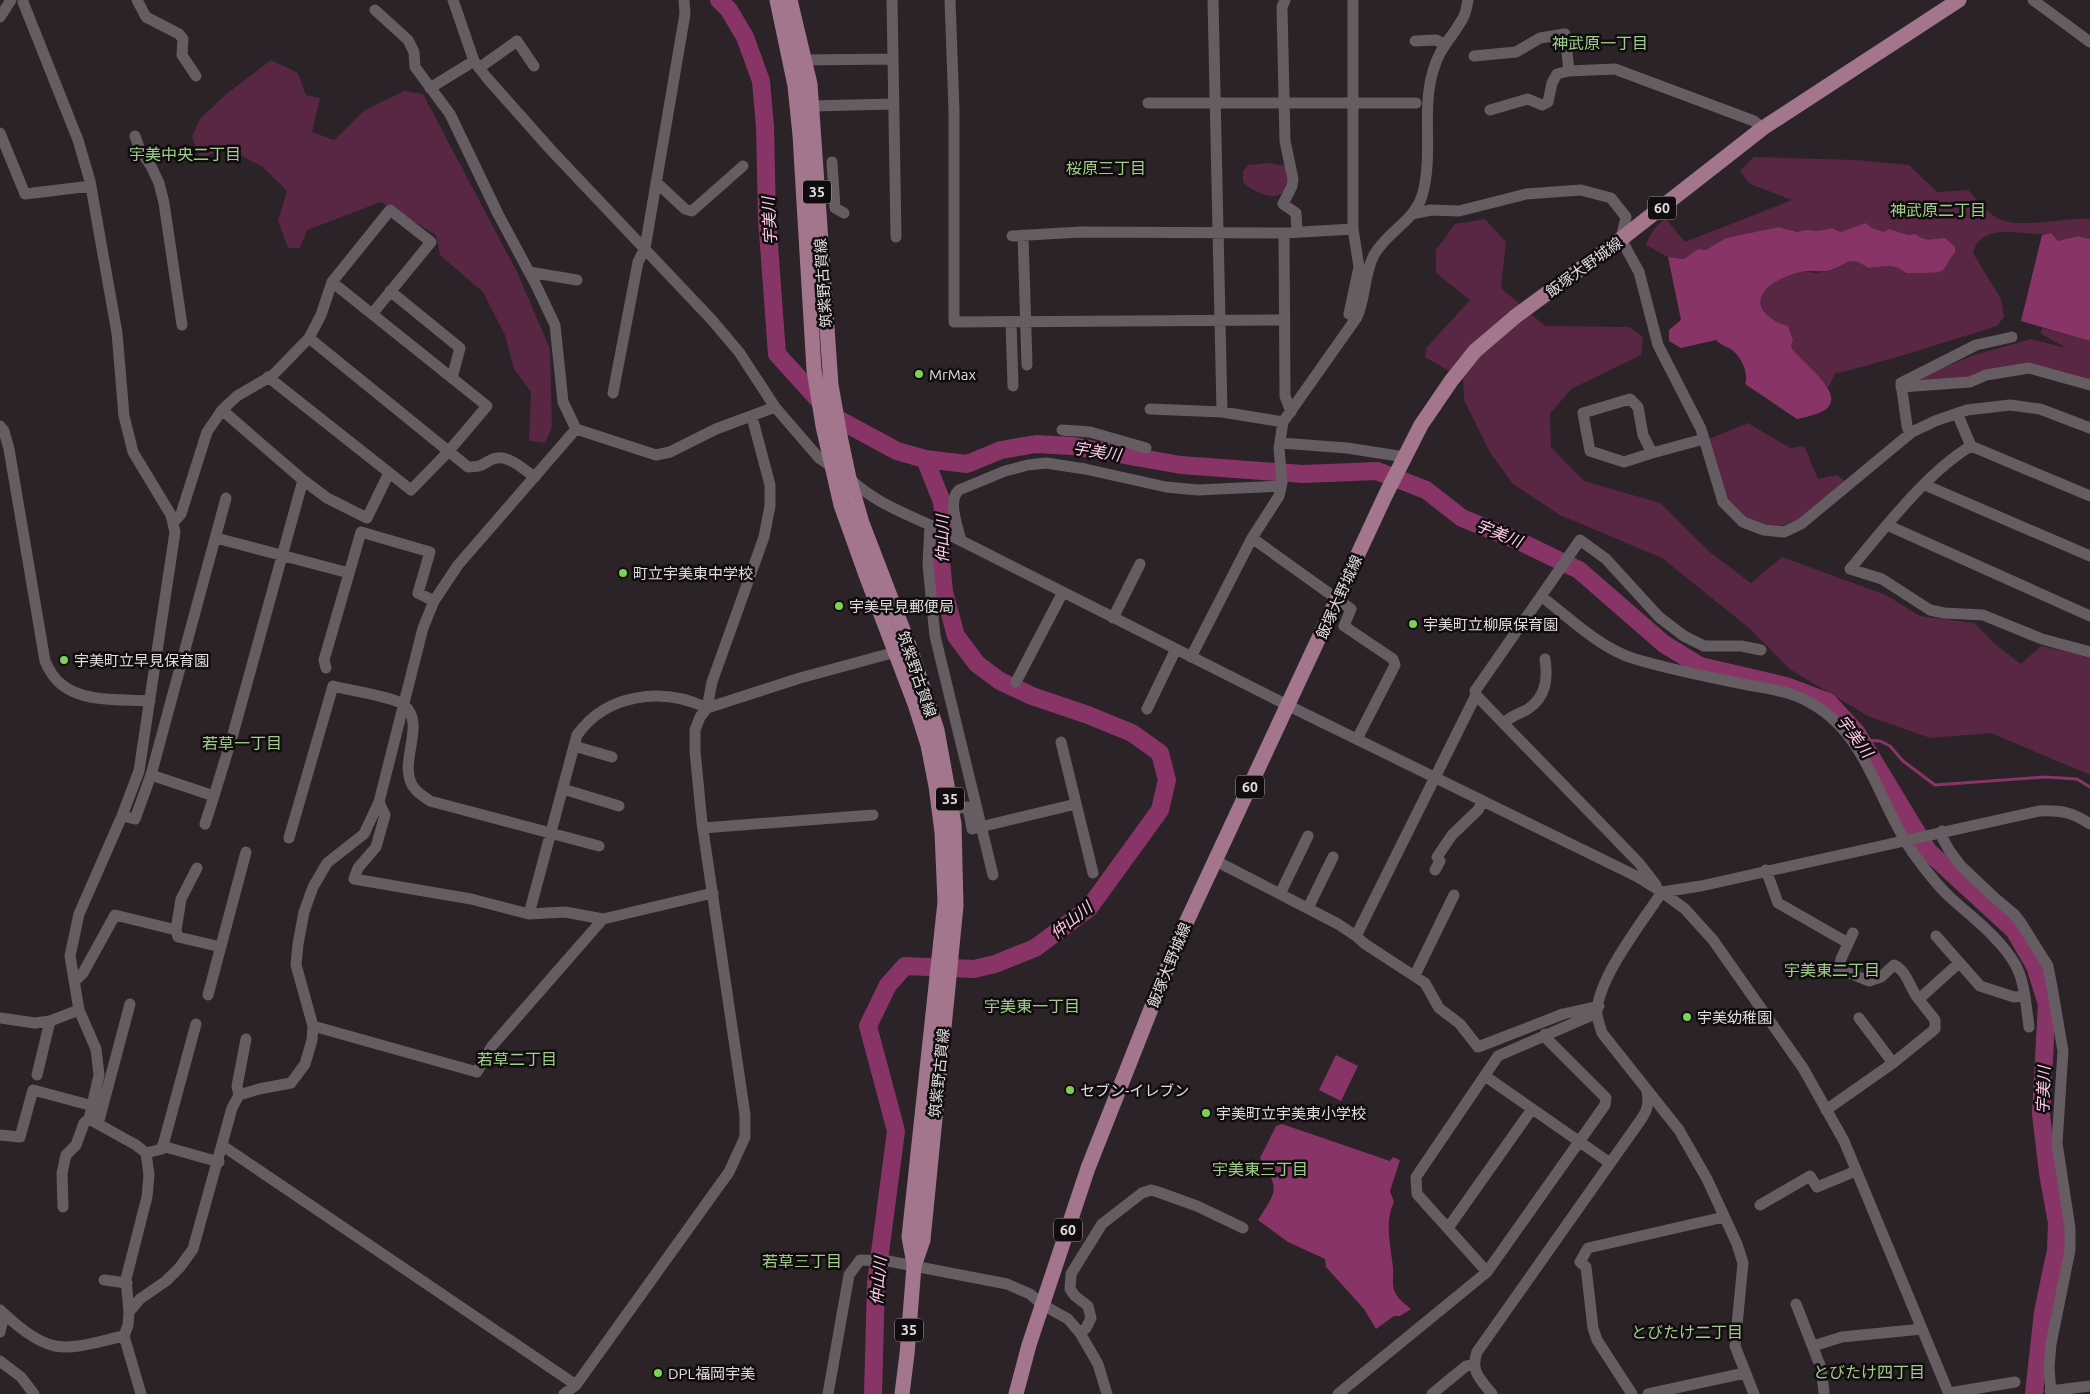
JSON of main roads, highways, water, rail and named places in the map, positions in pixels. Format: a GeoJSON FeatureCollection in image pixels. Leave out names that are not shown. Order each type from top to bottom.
{"type":"FeatureCollection","features":[{"type":"Feature","properties":{"kind":"main road","name":"筑紫野古賀線"},"geometry":{"type":"LineString","coordinates":[[777,0],[795,86],[800,135],[814,370],[823,426],[841,505],[862,567],[903,650],[936,730],[954,824],[956,906],[946,955],[909,1236],[914,1266],[902,1394]]}},
{"type":"Feature","properties":{"kind":"main road","name":"筑紫野古賀線"},"geometry":{"type":"LineString","coordinates":[[790,0],[810,84],[831,386],[849,478],[903,650],[928,746],[942,832],[946,955]]}},
{"type":"Feature","properties":{"kind":"main road","name":"飯塚大野城線"},"geometry":{"type":"LineString","coordinates":[[1016,1394],[1029,1345],[1088,1168],[1179,938],[1386,494],[1421,425],[1451,381],[1475,351],[1516,316],[1621,239],[1763,128],[1940,5],[1959,0]]}},
{"type":"Feature","properties":{"kind":"waterway","name":"宇美川"},"geometry":{"type":"LineString","coordinates":[[719,0],[729,10],[745,37],[761,81],[765,127],[767,218],[777,354],[834,417],[897,451],[925,459],[967,464],[1001,450],[1036,444],[1073,446],[1181,465],[1303,474],[1377,471],[1426,490],[1462,518],[1521,542],[1579,570],[1664,644],[1700,666],[1786,686],[1828,702],[1856,732],[1928,851],[2014,930],[2035,966],[2047,1004],[2041,1114],[2048,1173],[2057,1223],[2056,1250],[2043,1312],[2034,1394]]}},
{"type":"Feature","properties":{"kind":"waterway","name":"仲山川"},"geometry":{"type":"LineString","coordinates":[[873,1394],[876,1283],[896,1131],[868,1026],[888,985],[905,966],[974,969],[995,964],[1035,948],[1089,908],[1160,810],[1167,780],[1160,753],[1132,733],[1088,715],[1032,696],[1000,681],[977,664],[956,636],[944,592],[940,549],[944,521],[942,502],[925,459]]}},
{"type":"Feature","properties":{"kind":"waterway"},"geometry":{"type":"LineString","coordinates":[[1861,740],[1880,741],[1890,746],[1903,761],[1935,785],[2045,777],[2077,779],[2090,787]]}},
{"type":"Feature","properties":{"kind":"place","name":"MrMax"},"geometry":{"type":"Point","coordinates":[919,374]}},
{"type":"Feature","properties":{"kind":"place","name":"町立宇美東中学校"},"geometry":{"type":"Point","coordinates":[623,573]}},
{"type":"Feature","properties":{"kind":"place","name":"宇美早見郵便局"},"geometry":{"type":"Point","coordinates":[839,606]}},
{"type":"Feature","properties":{"kind":"place","name":"宇美町立柳原保育園"},"geometry":{"type":"Point","coordinates":[1413,624]}},
{"type":"Feature","properties":{"kind":"place","name":"宇美町立早見保育園"},"geometry":{"type":"Point","coordinates":[64,660]}},
{"type":"Feature","properties":{"kind":"place","name":"宇美幼稚園"},"geometry":{"type":"Point","coordinates":[1687,1017]}},
{"type":"Feature","properties":{"kind":"place","name":"セブン-イレブン"},"geometry":{"type":"Point","coordinates":[1070,1090]}},
{"type":"Feature","properties":{"kind":"place","name":"宇美町立宇美東小学校"},"geometry":{"type":"Point","coordinates":[1206,1113]}},
{"type":"Feature","properties":{"kind":"place","name":"DPL福岡宇美"},"geometry":{"type":"Point","coordinates":[658,1373]}},
{"type":"Feature","properties":{"kind":"district","name":"神武原一丁目"},"geometry":{"type":"Point","coordinates":[1600,43]}},
{"type":"Feature","properties":{"kind":"district","name":"宇美中央二丁目"},"geometry":{"type":"Point","coordinates":[185,154]}},
{"type":"Feature","properties":{"kind":"district","name":"桜原三丁目"},"geometry":{"type":"Point","coordinates":[1106,168]}},
{"type":"Feature","properties":{"kind":"district","name":"神武原二丁目"},"geometry":{"type":"Point","coordinates":[1938,210]}},
{"type":"Feature","properties":{"kind":"district","name":"若草一丁目"},"geometry":{"type":"Point","coordinates":[242,743]}},
{"type":"Feature","properties":{"kind":"district","name":"宇美東二丁目"},"geometry":{"type":"Point","coordinates":[1832,970]}},
{"type":"Feature","properties":{"kind":"district","name":"宇美東一丁目"},"geometry":{"type":"Point","coordinates":[1032,1006]}},
{"type":"Feature","properties":{"kind":"district","name":"若草二丁目"},"geometry":{"type":"Point","coordinates":[517,1059]}},
{"type":"Feature","properties":{"kind":"district","name":"宇美東三丁目"},"geometry":{"type":"Point","coordinates":[1260,1169]}},
{"type":"Feature","properties":{"kind":"district","name":"若草三丁目"},"geometry":{"type":"Point","coordinates":[802,1261]}},
{"type":"Feature","properties":{"kind":"district","name":"とびたけ二丁目"},"geometry":{"type":"Point","coordinates":[1687,1332]}},
{"type":"Feature","properties":{"kind":"district","name":"とびたけ四丁目"},"geometry":{"type":"Point","coordinates":[1869,1372]}}]}
